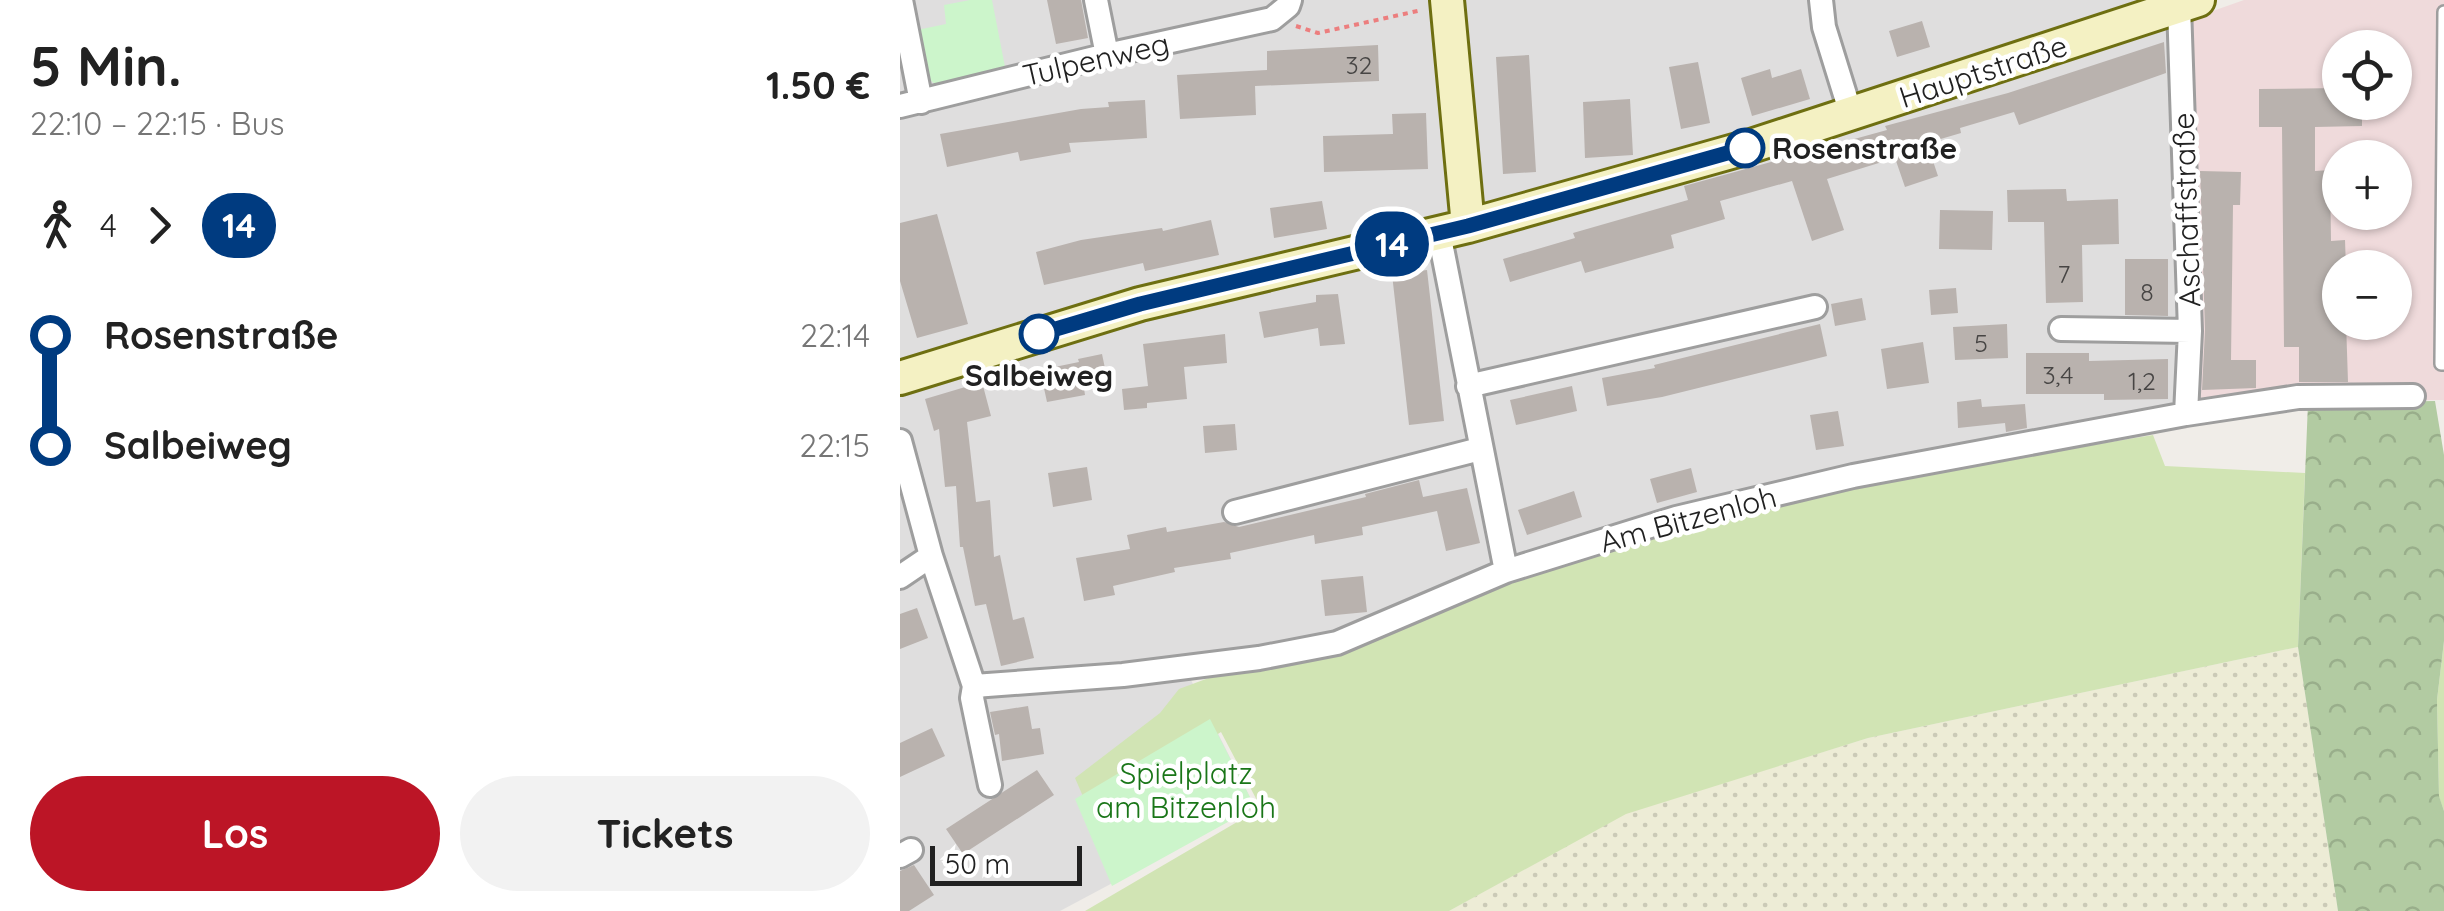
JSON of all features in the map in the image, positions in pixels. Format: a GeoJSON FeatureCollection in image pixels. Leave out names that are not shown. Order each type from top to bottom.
{"type":"FeatureCollection","features":[{"type":"Feature","properties":{"kind":"street"},"geometry":{"type":"LineString","coordinates":[[901,0],[910,104]]}},
{"type":"Feature","properties":{"kind":"street"},"geometry":{"type":"LineString","coordinates":[[1096,0],[1106,55]]}},
{"type":"Feature","properties":{"kind":"street"},"geometry":{"type":"LineString","coordinates":[[1821,0],[1824,27],[1851,114]]}},
{"type":"Feature","properties":{"kind":"street"},"geometry":{"type":"LineString","coordinates":[[1447,2],[1453,229],[1468,386],[1506,571]]}},
{"type":"Feature","properties":{"kind":"street","name":"Hauptstraße"},"geometry":{"type":"LineString","coordinates":[[900,378],[1140,304],[1453,229],[1851,114],[2188,3]]}},
{"type":"Feature","properties":{"kind":"street","name":"Aschaffstraße"},"geometry":{"type":"LineString","coordinates":[[2186,414],[2190,331],[2188,3]]}},
{"type":"Feature","properties":{"kind":"street","name":"Tulpenweg"},"geometry":{"type":"LineString","coordinates":[[910,104],[1283,8]]}},
{"type":"Feature","properties":{"kind":"street"},"geometry":{"type":"LineString","coordinates":[[1468,386],[1815,306]]}},
{"type":"Feature","properties":{"kind":"street"},"geometry":{"type":"LineString","coordinates":[[2061,328],[2190,331]]}},
{"type":"Feature","properties":{"kind":"street","name":"Am Bitzenloh"},"geometry":{"type":"LineString","coordinates":[[974,686],[1259,658],[1337,642],[1506,571],[1676,518],[1854,476],[2186,414],[2298,398],[2414,396]]}},
{"type":"Feature","properties":{"kind":"street"},"geometry":{"type":"LineString","coordinates":[[900,441],[931,556],[974,686],[972,698],[990,785]]}},
{"type":"Feature","properties":{"kind":"street"},"geometry":{"type":"LineString","coordinates":[[1235,512],[1480,449]]}},
{"type":"Feature","properties":{"kind":"street"},"geometry":{"type":"LineString","coordinates":[[900,577],[931,556]]}},
{"type":"Feature","properties":{"kind":"lane"},"geometry":{"type":"LineString","coordinates":[[2444,12],[2444,364]]}},
{"type":"Feature","properties":{"kind":"path"},"geometry":{"type":"LineString","coordinates":[[1283,8],[1318,33],[1447,2]]}},
{"type":"Feature","properties":{"kind":"shaded area"},"geometry":{"type":"Polygon","coordinates":[[[900,0],[2179,0],[2186,414],[1853,476],[1337,643],[1259,658],[1191,680],[1255,807],[1060,911],[900,911],[900,0]]]}},
{"type":"Feature","properties":{"kind":"shaded area"},"geometry":{"type":"Polygon","coordinates":[[[2244,0],[2444,0],[2444,400],[2192,401],[2193,18],[2244,0]]]}},
{"type":"Feature","properties":{"kind":"green space"},"geometry":{"type":"Polygon","coordinates":[[[992,0],[1006,72],[937,86],[929,79],[917,30],[946,24],[944,5],[992,0]]]}},
{"type":"Feature","properties":{"kind":"green space"},"geometry":{"type":"Polygon","coordinates":[[[2435,401],[2444,455],[2444,641],[2437,700],[2439,796],[2444,811],[2444,911],[2338,911],[2298,647],[2308,403],[2435,401]]]}},
{"type":"Feature","properties":{"kind":"green space"},"geometry":{"type":"Polygon","coordinates":[[[2153,435],[2165,466],[2305,473],[2298,647],[1868,738],[1626,814],[1449,911],[1085,911],[1261,808],[1221,732],[1091,815],[1075,778],[1160,713],[1179,689],[1214,676],[1270,669],[1355,647],[1511,580],[1619,545],[1857,484],[2153,435]]]}},
{"type":"Feature","properties":{"kind":"green space"},"geometry":{"type":"Polygon","coordinates":[[[2444,641],[2444,811],[2439,797],[2437,700],[2444,641]]]}},
{"type":"Feature","properties":{"kind":"green space"},"geometry":{"type":"Polygon","coordinates":[[[2298,647],[2338,911],[1449,911],[1626,813],[1868,738],[2298,647]]]}},
{"type":"Feature","properties":{"kind":"green space","name":"Spielplatz am Bitzenloh"},"geometry":{"type":"Polygon","coordinates":[[[1210,719],[1255,807],[1112,886],[1075,799],[1210,719]]]}},
{"type":"Feature","properties":{"kind":"building"},"geometry":{"type":"Polygon","coordinates":[[[1047,0],[1081,0],[1088,38],[1056,44],[1047,0]]]}},
{"type":"Feature","properties":{"kind":"building"},"geometry":{"type":"Polygon","coordinates":[[[1922,21],[1930,47],[1897,57],[1889,31],[1922,21]]]}},
{"type":"Feature","properties":{"kind":"building"},"geometry":{"type":"Polygon","coordinates":[[[2164,42],[2166,73],[2019,125],[2014,112],[1960,128],[1961,133],[1927,143],[1938,176],[1905,187],[1895,158],[1827,179],[1844,230],[1812,241],[1792,181],[1720,201],[1725,219],[1671,235],[1674,248],[1585,273],[1581,261],[1510,282],[1503,259],[1575,238],[1573,233],[1688,200],[1684,186],[1887,130],[1885,126],[2008,93],[2164,42]]]}},
{"type":"Feature","properties":{"kind":"building"},"geometry":{"type":"Polygon","coordinates":[[[1378,45],[1379,81],[1255,86],[1256,115],[1180,119],[1177,75],[1267,70],[1267,51],[1378,45]]]}},
{"type":"Feature","properties":{"kind":"building"},"geometry":{"type":"Polygon","coordinates":[[[1529,55],[1536,172],[1503,174],[1496,57],[1529,55]]]}},
{"type":"Feature","properties":{"kind":"building"},"geometry":{"type":"Polygon","coordinates":[[[1698,62],[1710,123],[1681,129],[1669,67],[1698,62]]]}},
{"type":"Feature","properties":{"kind":"building"},"geometry":{"type":"Polygon","coordinates":[[[1770,69],[1772,78],[1801,69],[1810,99],[1752,116],[1741,78],[1770,69]]]}},
{"type":"Feature","properties":{"kind":"building"},"geometry":{"type":"Polygon","coordinates":[[[2322,88],[2322,120],[2362,120],[2362,126],[2315,127],[2315,171],[2322,171],[2322,230],[2331,230],[2331,241],[2345,240],[2345,250],[2322,250],[2322,340],[2347,340],[2348,382],[2299,382],[2299,347],[2284,347],[2282,127],[2259,127],[2259,89],[2322,88]]]}},
{"type":"Feature","properties":{"kind":"building"},"geometry":{"type":"Polygon","coordinates":[[[1630,99],[1633,155],[1585,158],[1583,102],[1630,99]]]}},
{"type":"Feature","properties":{"kind":"building"},"geometry":{"type":"Polygon","coordinates":[[[1145,100],[1147,138],[1069,143],[1071,152],[1020,161],[1018,152],[947,167],[940,134],[1109,107],[1108,102],[1145,100]]]}},
{"type":"Feature","properties":{"kind":"building"},"geometry":{"type":"Polygon","coordinates":[[[1426,113],[1428,169],[1324,172],[1323,136],[1393,134],[1392,114],[1426,113]]]}},
{"type":"Feature","properties":{"kind":"building"},"geometry":{"type":"Polygon","coordinates":[[[2200,171],[2241,172],[2240,205],[2233,205],[2231,360],[2256,360],[2256,388],[2202,390],[2205,330],[2200,171]]]}},
{"type":"Feature","properties":{"kind":"building"},"geometry":{"type":"Polygon","coordinates":[[[2066,189],[2067,201],[2118,199],[2119,244],[2082,245],[2083,302],[2046,303],[2044,222],[2008,222],[2007,190],[2066,189]]]}},
{"type":"Feature","properties":{"kind":"building"},"geometry":{"type":"Polygon","coordinates":[[[1322,201],[1327,229],[1274,238],[1270,208],[1322,201]]]}},
{"type":"Feature","properties":{"kind":"building"},"geometry":{"type":"Polygon","coordinates":[[[1940,210],[1993,211],[1992,250],[1939,249],[1940,210]]]}},
{"type":"Feature","properties":{"kind":"building"},"geometry":{"type":"Polygon","coordinates":[[[937,214],[968,324],[917,338],[900,281],[900,223],[937,214]]]}},
{"type":"Feature","properties":{"kind":"building"},"geometry":{"type":"Polygon","coordinates":[[[1211,220],[1219,255],[1145,271],[1143,263],[1044,285],[1036,252],[1081,240],[1162,228],[1163,231],[1211,220]]]}},
{"type":"Feature","properties":{"kind":"building"},"geometry":{"type":"Polygon","coordinates":[[[2125,259],[2168,259],[2168,316],[2125,315],[2125,259]]]}},
{"type":"Feature","properties":{"kind":"building"},"geometry":{"type":"Polygon","coordinates":[[[1427,270],[1444,421],[1409,425],[1392,274],[1427,270]]]}},
{"type":"Feature","properties":{"kind":"building"},"geometry":{"type":"Polygon","coordinates":[[[1956,288],[1958,313],[1931,315],[1929,290],[1956,288]]]}},
{"type":"Feature","properties":{"kind":"building"},"geometry":{"type":"Polygon","coordinates":[[[1338,294],[1345,344],[1320,346],[1318,328],[1264,338],[1259,312],[1316,302],[1316,295],[1338,294]]]}},
{"type":"Feature","properties":{"kind":"building"},"geometry":{"type":"Polygon","coordinates":[[[1862,298],[1866,320],[1835,326],[1831,304],[1862,298]]]}},
{"type":"Feature","properties":{"kind":"building"},"geometry":{"type":"Polygon","coordinates":[[[1820,324],[1827,356],[1662,397],[1607,406],[1602,378],[1655,368],[1654,365],[1820,324]]]}},
{"type":"Feature","properties":{"kind":"building"},"geometry":{"type":"Polygon","coordinates":[[[2007,324],[2008,358],[1955,360],[1953,327],[2007,324]]]}},
{"type":"Feature","properties":{"kind":"building"},"geometry":{"type":"Polygon","coordinates":[[[1225,334],[1227,363],[1184,367],[1187,399],[1124,410],[1122,389],[1148,386],[1143,344],[1225,334]]]}},
{"type":"Feature","properties":{"kind":"building"},"geometry":{"type":"Polygon","coordinates":[[[1923,342],[1929,383],[1887,389],[1881,349],[1923,342]]]}},
{"type":"Feature","properties":{"kind":"building"},"geometry":{"type":"Polygon","coordinates":[[[2026,353],[2089,353],[2089,361],[2168,359],[2168,399],[2104,400],[2104,394],[2026,394],[2026,353]]]}},
{"type":"Feature","properties":{"kind":"building"},"geometry":{"type":"Polygon","coordinates":[[[1102,354],[1107,378],[1083,382],[1085,395],[1047,402],[1040,370],[1102,354]]]}},
{"type":"Feature","properties":{"kind":"building"},"geometry":{"type":"Polygon","coordinates":[[[982,382],[991,416],[967,422],[976,502],[990,500],[994,557],[1000,555],[1013,620],[1024,617],[1034,658],[1001,666],[986,604],[975,606],[960,547],[956,486],[945,487],[939,429],[934,431],[925,399],[982,382]]]}},
{"type":"Feature","properties":{"kind":"building"},"geometry":{"type":"Polygon","coordinates":[[[1572,386],[1577,411],[1516,425],[1510,400],[1572,386]]]}},
{"type":"Feature","properties":{"kind":"building"},"geometry":{"type":"Polygon","coordinates":[[[1981,399],[1982,407],[2025,404],[2027,428],[2006,432],[2005,423],[1958,428],[1957,402],[1981,399]]]}},
{"type":"Feature","properties":{"kind":"building"},"geometry":{"type":"Polygon","coordinates":[[[1838,411],[1844,446],[1816,450],[1810,415],[1838,411]]]}},
{"type":"Feature","properties":{"kind":"building"},"geometry":{"type":"Polygon","coordinates":[[[1235,424],[1237,450],[1205,453],[1203,426],[1235,424]]]}},
{"type":"Feature","properties":{"kind":"building"},"geometry":{"type":"Polygon","coordinates":[[[1087,467],[1092,500],[1053,507],[1048,473],[1087,467]]]}},
{"type":"Feature","properties":{"kind":"building"},"geometry":{"type":"Polygon","coordinates":[[[1691,468],[1697,492],[1657,503],[1650,479],[1691,468]]]}},
{"type":"Feature","properties":{"kind":"building"},"geometry":{"type":"Polygon","coordinates":[[[1419,480],[1423,497],[1467,488],[1480,543],[1446,551],[1437,511],[1362,527],[1363,535],[1315,544],[1314,535],[1230,553],[1231,559],[1174,568],[1175,572],[1113,586],[1115,595],[1084,601],[1076,558],[1130,549],[1127,535],[1224,522],[1239,527],[1366,497],[1365,494],[1419,480]]]}},
{"type":"Feature","properties":{"kind":"building"},"geometry":{"type":"Polygon","coordinates":[[[1574,491],[1582,517],[1527,535],[1518,510],[1574,491]]]}},
{"type":"Feature","properties":{"kind":"building"},"geometry":{"type":"Polygon","coordinates":[[[1363,576],[1367,612],[1325,616],[1321,580],[1363,576]]]}},
{"type":"Feature","properties":{"kind":"building"},"geometry":{"type":"Polygon","coordinates":[[[917,608],[928,638],[900,649],[900,614],[917,608]]]}},
{"type":"Feature","properties":{"kind":"building"},"geometry":{"type":"Polygon","coordinates":[[[1028,706],[1032,729],[1040,728],[1044,754],[1002,761],[999,734],[995,735],[990,712],[1028,706]]]}},
{"type":"Feature","properties":{"kind":"building"},"geometry":{"type":"Polygon","coordinates":[[[932,728],[945,756],[900,777],[900,743],[932,728]]]}},
{"type":"Feature","properties":{"kind":"building"},"geometry":{"type":"Polygon","coordinates":[[[1037,770],[1054,795],[963,854],[946,829],[1037,770]]]}},
{"type":"Feature","properties":{"kind":"building"},"geometry":{"type":"Polygon","coordinates":[[[914,865],[934,895],[909,911],[900,911],[900,871],[914,865]]]}},
{"type":"Feature","properties":{"kind":"bus line","name":"14"},"geometry":{"type":"LineString","coordinates":[[1039,334],[1140,304],[1468,226],[1745,148]]}},
{"type":"Feature","properties":{"kind":"place","name":"Rosenstraße"},"geometry":{"type":"Point","coordinates":[1745,148]}},
{"type":"Feature","properties":{"kind":"place","name":"Salbeiweg"},"geometry":{"type":"Point","coordinates":[1039,334]}}]}
